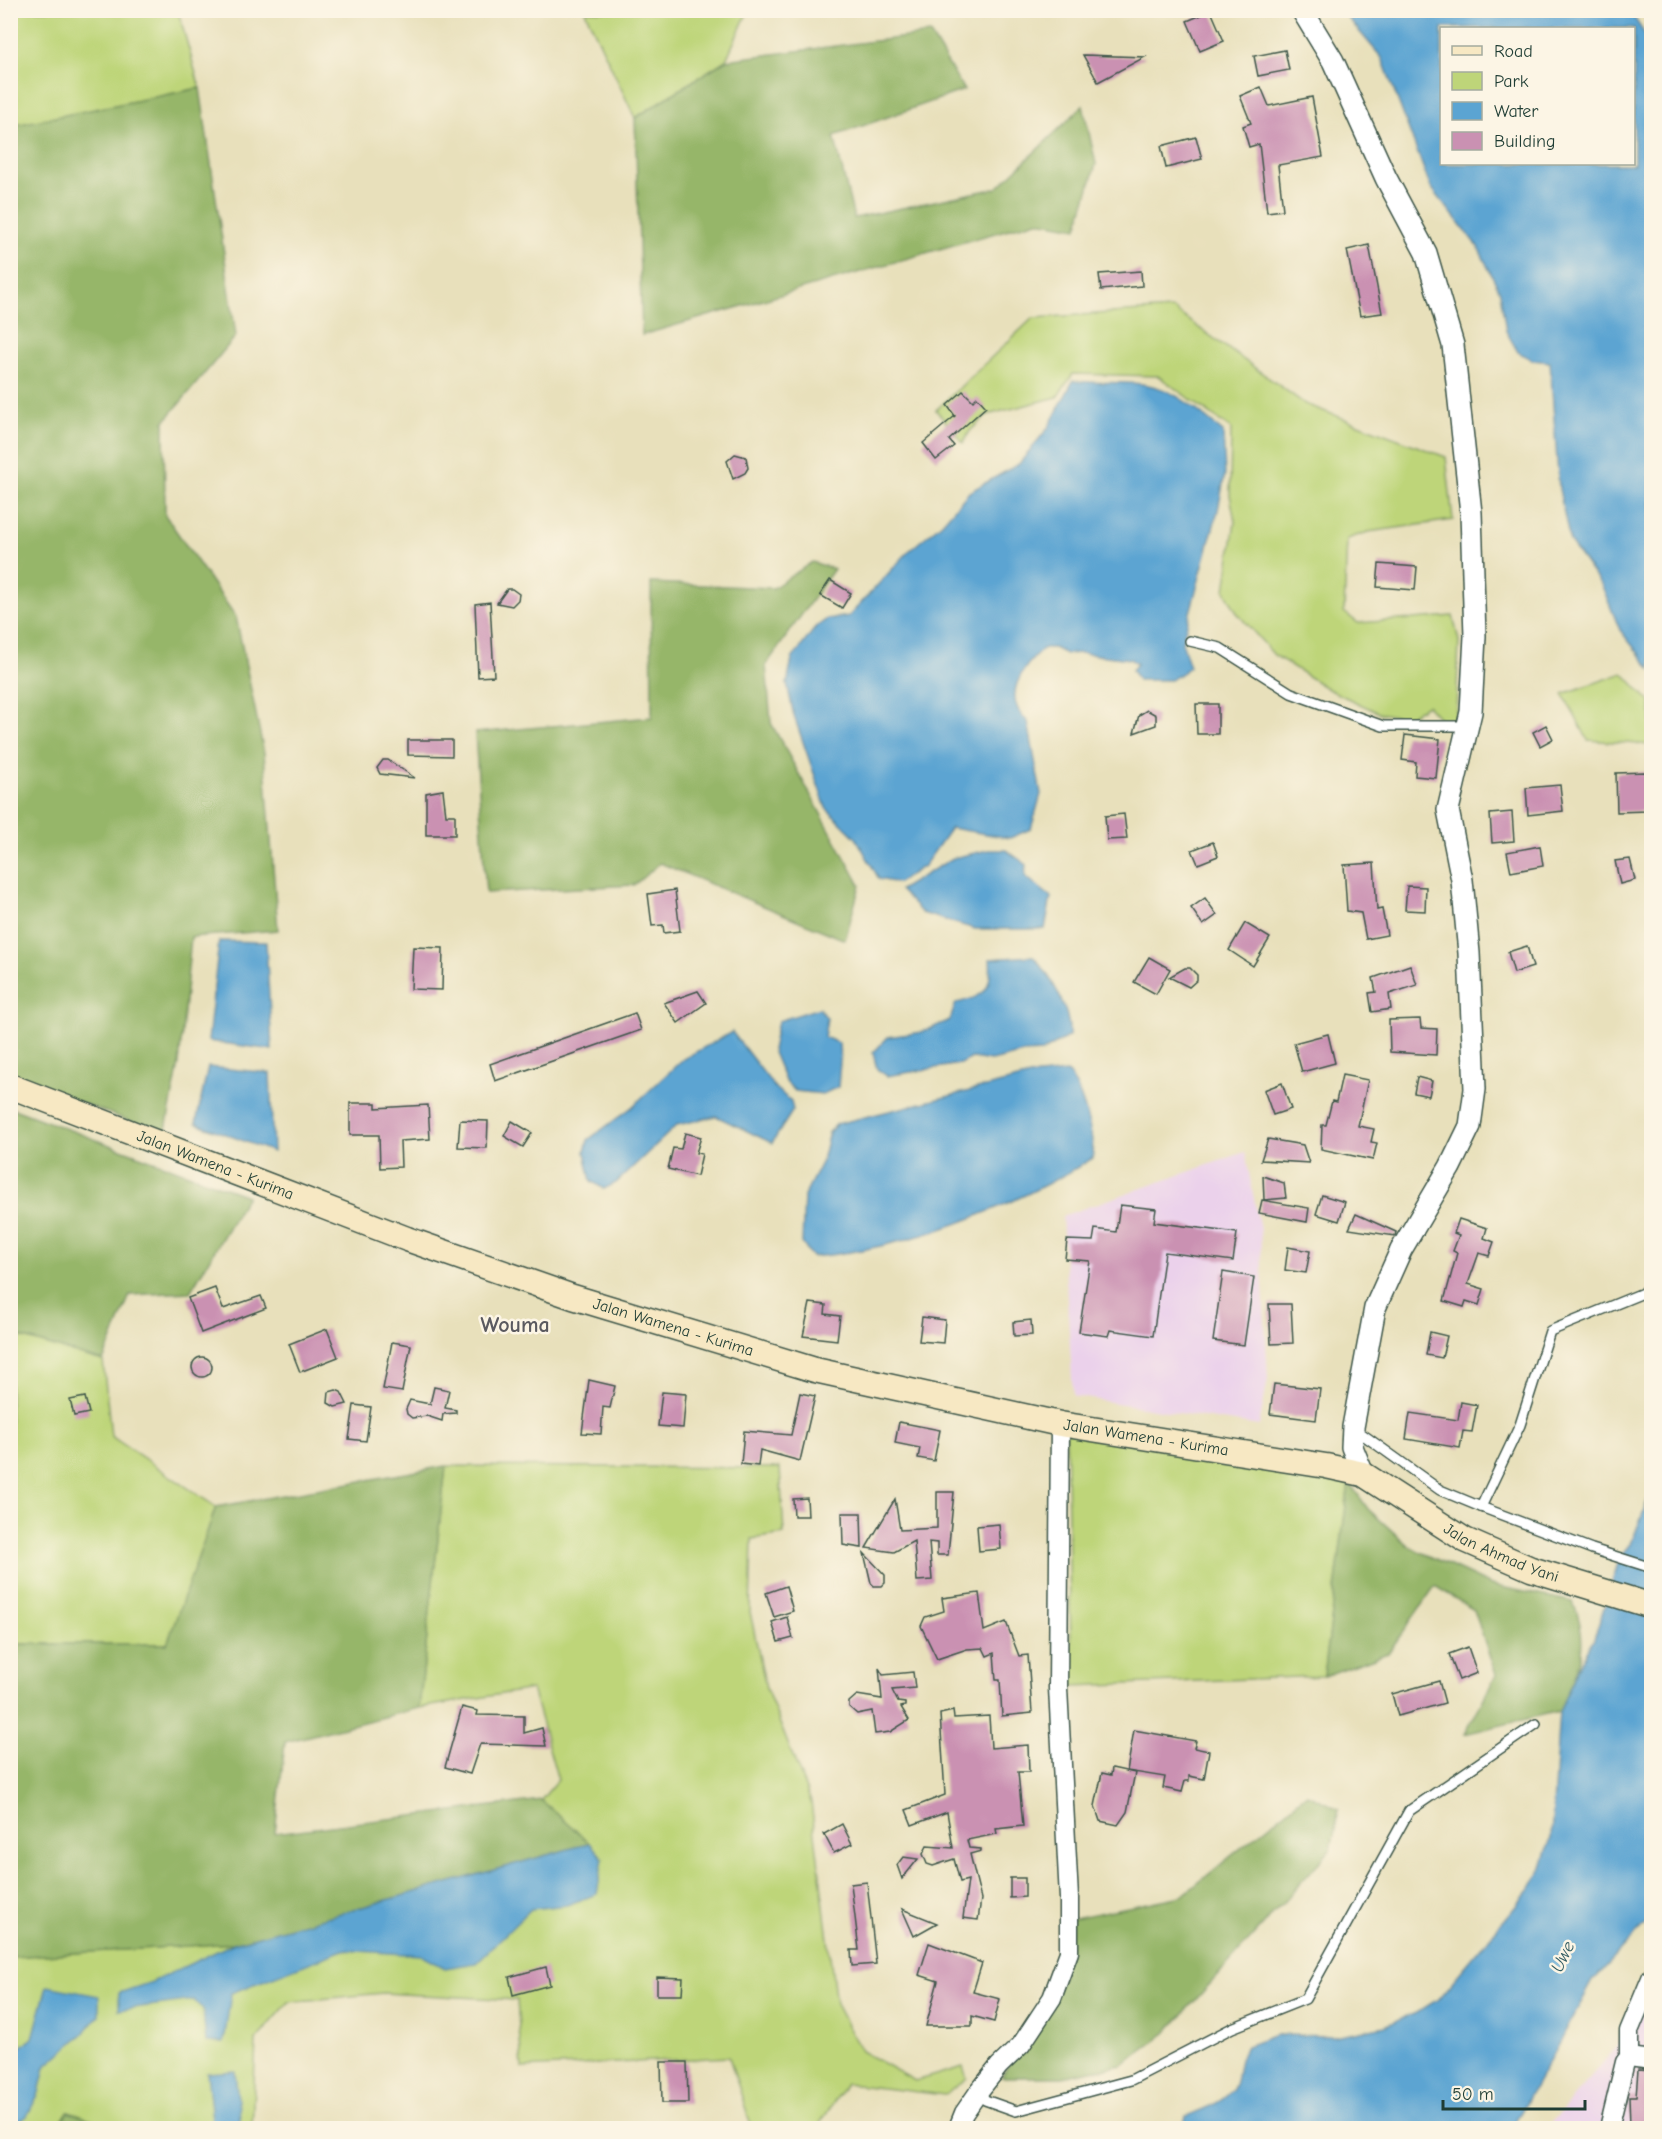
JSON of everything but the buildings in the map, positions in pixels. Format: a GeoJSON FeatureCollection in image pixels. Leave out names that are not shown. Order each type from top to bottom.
{"type":"FeatureCollection","features":[{"type":"Feature","properties":{"kind":"main road","name":"Jalan Wamena - Kurima"},"geometry":{"type":"LineString","coordinates":[[10,1086],[407,1239],[573,1297],[815,1370],[1060,1424],[1326,1466],[1362,1474]]}},
{"type":"Feature","properties":{"kind":"main road","name":"Jalan Ahmad Yani"},"geometry":{"type":"LineString","coordinates":[[1362,1474],[1465,1540],[1531,1569],[1652,1606]]}},
{"type":"Feature","properties":{"kind":"street"},"geometry":{"type":"LineString","coordinates":[[1302,10],[1333,61],[1386,178],[1426,253],[1453,345],[1471,513],[1475,636],[1470,726],[1448,810],[1462,880],[1469,953],[1475,1089],[1470,1126],[1450,1167],[1401,1250],[1375,1308],[1353,1427],[1352,1447],[1362,1474]]}},
{"type":"Feature","properties":{"kind":"street"},"geometry":{"type":"LineString","coordinates":[[958,2128],[964,2114],[981,2090],[999,2066],[1021,2046],[1052,1998],[1069,1953],[1069,1898],[1058,1688],[1060,1424]]}},
{"type":"Feature","properties":{"kind":"street"},"geometry":{"type":"LineString","coordinates":[[1610,2128],[1625,2062],[1629,2057],[1629,2031],[1652,1976]]}},
{"type":"Feature","properties":{"kind":"street"},"geometry":{"type":"LineString","coordinates":[[1629,2057],[1652,2060]]}},
{"type":"Feature","properties":{"kind":"lane"},"geometry":{"type":"LineString","coordinates":[[1190,641],[1220,648],[1291,693],[1383,726],[1470,726]]}},
{"type":"Feature","properties":{"kind":"lane"},"geometry":{"type":"LineString","coordinates":[[1481,1507],[1520,1425],[1550,1331],[1643,1293],[1652,1281]]}},
{"type":"Feature","properties":{"kind":"lane"},"geometry":{"type":"LineString","coordinates":[[1353,1427],[1440,1490],[1592,1549],[1652,1568]]}},
{"type":"Feature","properties":{"kind":"lane"},"geometry":{"type":"LineString","coordinates":[[981,2090],[985,2100],[1016,2111],[1131,2080],[1232,2028],[1305,1999],[1409,1811],[1536,1724]]}},
{"type":"Feature","properties":{"kind":"shaded area"},"geometry":{"type":"Polygon","coordinates":[[[1245,1152],[1260,1230],[1268,1379],[1259,1426],[1073,1396],[1062,1216],[1245,1152]]]}},
{"type":"Feature","properties":{"kind":"shaded area"},"geometry":{"type":"Polygon","coordinates":[[[1651,1965],[1651,2128],[1547,2128],[1617,2046],[1651,1965]]]}},
{"type":"Feature","properties":{"kind":"green space"},"geometry":{"type":"Polygon","coordinates":[[[11,10],[178,11],[200,88],[11,126],[11,10]]]}},
{"type":"Feature","properties":{"kind":"green space"},"geometry":{"type":"Polygon","coordinates":[[[585,11],[748,11],[726,60],[635,118],[585,11]]]}},
{"type":"Feature","properties":{"kind":"green space"},"geometry":{"type":"Polygon","coordinates":[[[930,34],[964,90],[834,136],[854,218],[997,188],[1083,106],[1096,164],[1077,228],[1037,221],[642,335],[635,118],[726,60],[930,34]]]}},
{"type":"Feature","properties":{"kind":"green space"},"geometry":{"type":"Polygon","coordinates":[[[200,88],[236,336],[164,422],[165,515],[236,617],[264,753],[278,930],[191,937],[179,1064],[165,1134],[11,1077],[10,126],[200,88]]]}},
{"type":"Feature","properties":{"kind":"green space"},"geometry":{"type":"Polygon","coordinates":[[[1173,309],[1305,404],[1446,457],[1453,520],[1368,532],[1347,539],[1344,612],[1358,623],[1453,616],[1459,641],[1455,736],[1427,705],[1406,718],[1379,713],[1328,689],[1274,655],[1238,614],[1225,591],[1235,521],[1230,495],[1231,429],[1158,376],[1073,374],[1057,397],[987,415],[970,431],[963,443],[936,410],[1033,318],[1173,309]]]}},
{"type":"Feature","properties":{"kind":"green space"},"geometry":{"type":"Polygon","coordinates":[[[812,562],[834,569],[766,665],[771,723],[860,885],[845,940],[660,863],[634,885],[486,893],[475,733],[652,717],[651,583],[773,588],[812,562]]]}},
{"type":"Feature","properties":{"kind":"green space"},"geometry":{"type":"Polygon","coordinates":[[[1623,673],[1651,703],[1651,745],[1588,740],[1563,694],[1623,673]]]}},
{"type":"Feature","properties":{"kind":"green space"},"geometry":{"type":"Polygon","coordinates":[[[11,1108],[247,1196],[190,1292],[130,1295],[103,1361],[11,1334],[11,1108]]]}},
{"type":"Feature","properties":{"kind":"green space"},"geometry":{"type":"Polygon","coordinates":[[[10,1334],[103,1361],[111,1436],[216,1507],[168,1644],[11,1644],[10,1334]]]}},
{"type":"Feature","properties":{"kind":"green space"},"geometry":{"type":"Polygon","coordinates":[[[1066,1431],[1349,1482],[1324,1676],[1072,1686],[1066,1431]]]}},
{"type":"Feature","properties":{"kind":"green space"},"geometry":{"type":"Polygon","coordinates":[[[446,1466],[780,1468],[784,1534],[752,1539],[750,1612],[766,1688],[811,1802],[836,2004],[861,2051],[915,2081],[963,2067],[967,2078],[945,2095],[846,2084],[817,2128],[752,2128],[729,2057],[522,2068],[517,2000],[383,1993],[289,2002],[256,2040],[252,2128],[101,2128],[102,2123],[68,2112],[56,2128],[11,2128],[11,1957],[234,1943],[589,1843],[541,1800],[558,1780],[532,1689],[419,1708],[446,1466]]]}},
{"type":"Feature","properties":{"kind":"green space"},"geometry":{"type":"Polygon","coordinates":[[[446,1466],[419,1708],[285,1742],[275,1833],[541,1800],[590,1843],[234,1943],[11,1957],[11,1644],[167,1644],[216,1507],[446,1466]]]}},
{"type":"Feature","properties":{"kind":"green space"},"geometry":{"type":"Polygon","coordinates":[[[1349,1482],[1368,1509],[1410,1547],[1491,1585],[1573,1602],[1579,1618],[1582,1645],[1576,1670],[1559,1711],[1465,1734],[1496,1675],[1474,1610],[1435,1586],[1388,1653],[1324,1676],[1349,1482]]]}},
{"type":"Feature","properties":{"kind":"green space"},"geometry":{"type":"Polygon","coordinates":[[[1307,1794],[1339,1809],[1331,1849],[1166,2033],[1122,2065],[1062,2077],[1001,2077],[1063,1976],[1064,1920],[1182,1896],[1307,1794]]]}},
{"type":"Feature","properties":{"kind":"green space"},"geometry":{"type":"Polygon","coordinates":[[[68,2112],[102,2123],[101,2128],[56,2128],[68,2112]]]}},
{"type":"Feature","properties":{"kind":"water"},"geometry":{"type":"Polygon","coordinates":[[[1342,11],[1630,11],[1651,44],[1651,669],[1620,630],[1602,586],[1570,542],[1559,489],[1550,362],[1533,360],[1518,352],[1506,331],[1500,292],[1478,247],[1430,186],[1382,58],[1342,11]]]}},
{"type":"Feature","properties":{"kind":"water"},"geometry":{"type":"Polygon","coordinates":[[[1073,381],[1139,384],[1159,388],[1179,397],[1223,432],[1225,474],[1218,510],[1182,642],[1190,667],[1171,680],[1138,680],[1132,670],[1137,664],[1130,659],[1082,653],[1066,654],[1054,648],[1044,648],[1022,673],[1015,693],[1020,712],[1028,722],[1041,794],[1031,829],[1010,838],[951,828],[924,866],[898,883],[879,879],[856,838],[826,808],[794,716],[787,684],[792,659],[815,628],[827,619],[849,616],[909,551],[942,523],[969,492],[1019,464],[1048,428],[1073,381]]]}},
{"type":"Feature","properties":{"kind":"water"},"geometry":{"type":"Polygon","coordinates":[[[988,850],[1006,850],[1026,864],[1025,876],[1051,897],[1045,929],[975,929],[922,913],[900,890],[953,858],[988,850]]]}},
{"type":"Feature","properties":{"kind":"water"},"geometry":{"type":"Polygon","coordinates":[[[219,941],[266,942],[272,1050],[208,1041],[219,941]]]}},
{"type":"Feature","properties":{"kind":"water"},"geometry":{"type":"Polygon","coordinates":[[[1033,956],[1046,973],[1063,1005],[1067,1015],[1069,1036],[1042,1052],[1023,1053],[992,1061],[972,1058],[960,1064],[887,1076],[877,1069],[873,1053],[888,1037],[923,1032],[950,1020],[956,1003],[980,995],[988,985],[990,978],[990,959],[1033,956]]]}},
{"type":"Feature","properties":{"kind":"water"},"geometry":{"type":"Polygon","coordinates":[[[819,1008],[827,1018],[824,1037],[839,1043],[838,1087],[823,1094],[795,1091],[785,1081],[772,1050],[778,1021],[819,1008]]]}},
{"type":"Feature","properties":{"kind":"water"},"geometry":{"type":"Polygon","coordinates":[[[732,1032],[776,1089],[791,1101],[793,1110],[772,1143],[716,1116],[677,1125],[616,1183],[604,1189],[591,1181],[585,1152],[588,1140],[632,1107],[683,1059],[732,1032]]]}},
{"type":"Feature","properties":{"kind":"water"},"geometry":{"type":"Polygon","coordinates":[[[208,1067],[270,1073],[273,1152],[196,1123],[208,1067]]]}},
{"type":"Feature","properties":{"kind":"water"},"geometry":{"type":"Polygon","coordinates":[[[1067,1072],[1078,1089],[1086,1113],[1093,1158],[1028,1194],[922,1235],[885,1245],[812,1257],[802,1243],[804,1196],[822,1161],[829,1132],[837,1124],[1030,1076],[1067,1072]]]}},
{"type":"Feature","properties":{"kind":"water","name":"Uwe"},"geometry":{"type":"Polygon","coordinates":[[[1651,1492],[1651,1918],[1593,1981],[1512,2128],[1183,2128],[1186,2116],[1218,2102],[1230,2092],[1235,2085],[1246,2046],[1276,2035],[1335,2036],[1385,2026],[1416,2013],[1437,2000],[1531,1888],[1541,1870],[1551,1838],[1559,1711],[1594,1639],[1620,1557],[1631,1544],[1651,1492]]]}},
{"type":"Feature","properties":{"kind":"water"},"geometry":{"type":"Polygon","coordinates":[[[590,1843],[603,1858],[597,1894],[567,1905],[531,1909],[476,1963],[445,1968],[421,1955],[343,1950],[231,1993],[224,2043],[206,2042],[203,2010],[194,2000],[119,2010],[119,1993],[152,1982],[234,1943],[590,1843]]]}},
{"type":"Feature","properties":{"kind":"water"},"geometry":{"type":"Polygon","coordinates":[[[47,1986],[99,1996],[99,2015],[85,2032],[45,2067],[39,2093],[27,2116],[11,2127],[11,2050],[14,2052],[33,2038],[47,1986]]]}},
{"type":"Feature","properties":{"kind":"water"},"geometry":{"type":"Polygon","coordinates":[[[235,2071],[241,2128],[213,2128],[207,2073],[235,2071]]]}},
{"type":"Feature","properties":{"kind":"district","name":"Wouma"},"geometry":{"type":"Point","coordinates":[515,1325]}}]}
